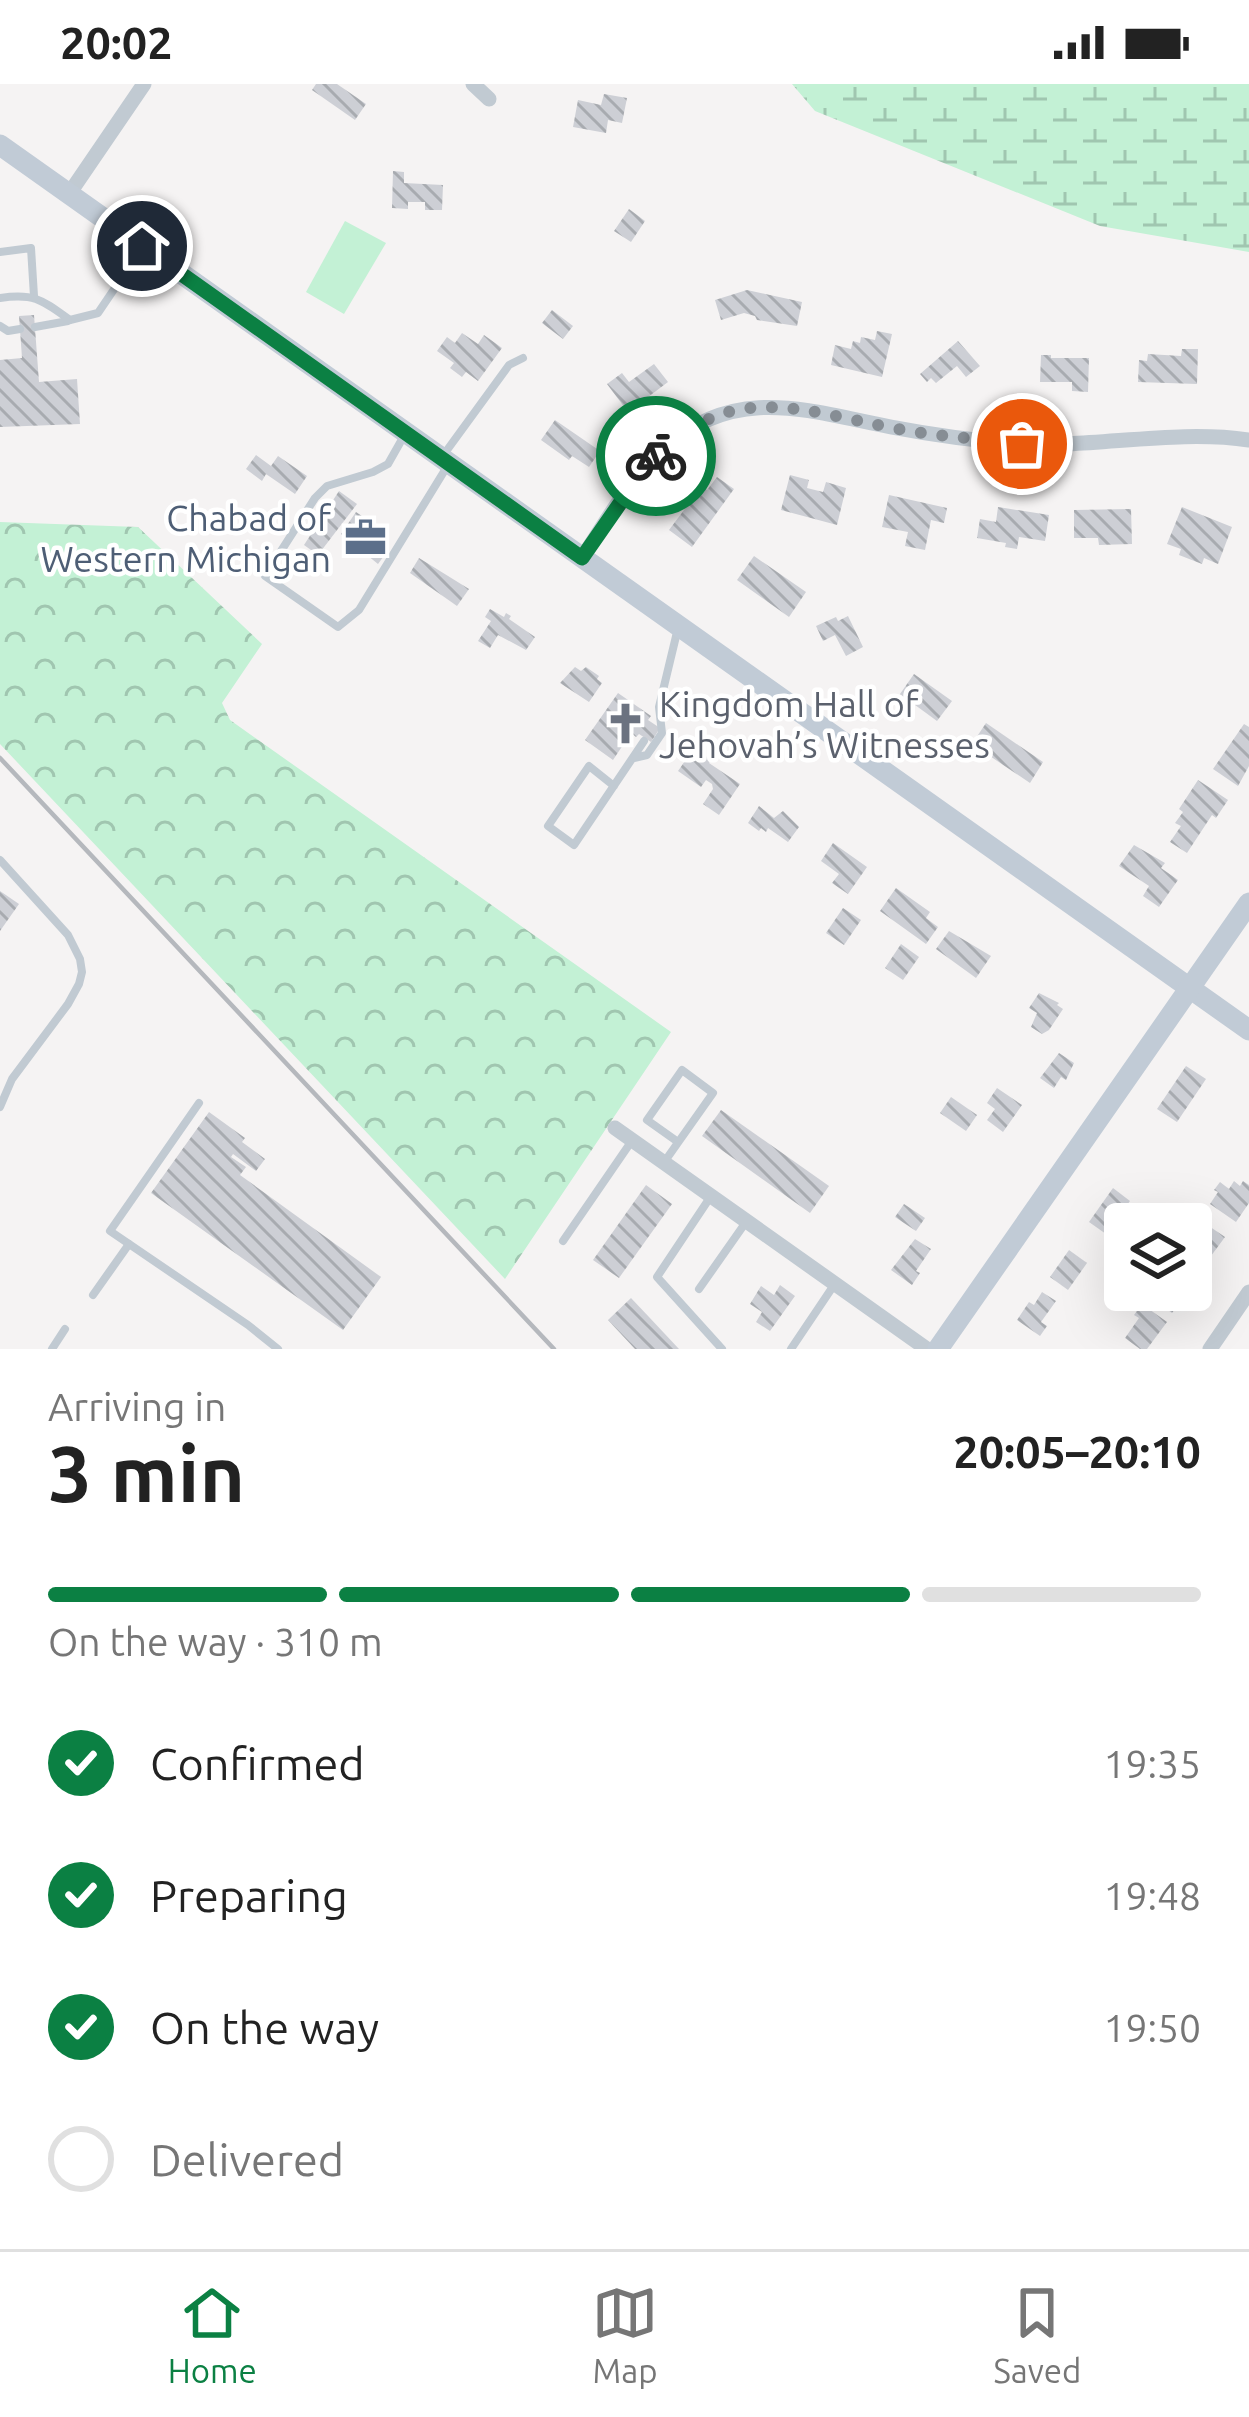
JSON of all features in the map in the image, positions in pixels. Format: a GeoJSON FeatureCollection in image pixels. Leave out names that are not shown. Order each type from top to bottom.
{"type":"FeatureCollection","features":[{"type":"Feature","properties":{"kind":"main road"},"geometry":{"type":"LineString","coordinates":[[0,145],[1249,1030]]}},
{"type":"Feature","properties":{"kind":"main road"},"geometry":{"type":"LineString","coordinates":[[938,1349],[1249,903]]}},
{"type":"Feature","properties":{"kind":"street"},"geometry":{"type":"LineString","coordinates":[[69,194],[144,84]]}},
{"type":"Feature","properties":{"kind":"street"},"geometry":{"type":"LineString","coordinates":[[473,84],[489,99]]}},
{"type":"Feature","properties":{"kind":"street"},"geometry":{"type":"LineString","coordinates":[[582,558],[665,447],[707,420],[761,405],[1022,444],[1200,437],[1249,440]]}},
{"type":"Feature","properties":{"kind":"street"},"geometry":{"type":"LineString","coordinates":[[615,1128],[928,1349]]}},
{"type":"Feature","properties":{"kind":"street"},"geometry":{"type":"LineString","coordinates":[[1210,1349],[1249,1292]]}},
{"type":"Feature","properties":{"kind":"lane"},"geometry":{"type":"LineString","coordinates":[[35,327],[98,313],[142,246]]}},
{"type":"Feature","properties":{"kind":"lane"},"geometry":{"type":"LineString","coordinates":[[0,252],[31,248],[34,297]]}},
{"type":"Feature","properties":{"kind":"lane"},"geometry":{"type":"LineString","coordinates":[[0,298],[28,294],[70,320]]}},
{"type":"Feature","properties":{"kind":"lane"},"geometry":{"type":"LineString","coordinates":[[0,326],[8,331],[20,329]]}},
{"type":"Feature","properties":{"kind":"lane"},"geometry":{"type":"LineString","coordinates":[[406,433],[388,464],[327,486],[315,498],[265,576],[338,627],[359,610],[445,461],[509,365],[523,358]]}},
{"type":"Feature","properties":{"kind":"lane"},"geometry":{"type":"LineString","coordinates":[[632,759],[647,755],[662,733],[659,707],[678,627]]}},
{"type":"Feature","properties":{"kind":"lane"},"geometry":{"type":"LineString","coordinates":[[614,785],[590,766],[548,826],[574,845],[644,741]]}},
{"type":"Feature","properties":{"kind":"lane"},"geometry":{"type":"LineString","coordinates":[[0,860],[68,935],[82,972],[68,1004],[12,1079],[0,1107]]}},
{"type":"Feature","properties":{"kind":"lane"},"geometry":{"type":"LineString","coordinates":[[664,1162],[713,1093],[682,1070],[647,1120],[678,1142]]}},
{"type":"Feature","properties":{"kind":"lane"},"geometry":{"type":"LineString","coordinates":[[199,1103],[110,1231],[278,1349]]}},
{"type":"Feature","properties":{"kind":"lane"},"geometry":{"type":"LineString","coordinates":[[563,1240],[632,1140]]}},
{"type":"Feature","properties":{"kind":"lane"},"geometry":{"type":"LineString","coordinates":[[711,1196],[656,1277],[722,1349]]}},
{"type":"Feature","properties":{"kind":"lane"},"geometry":{"type":"LineString","coordinates":[[699,1289],[746,1221]]}},
{"type":"Feature","properties":{"kind":"lane"},"geometry":{"type":"LineString","coordinates":[[93,1295],[129,1244]]}},
{"type":"Feature","properties":{"kind":"lane"},"geometry":{"type":"LineString","coordinates":[[790,1349],[835,1284]]}},
{"type":"Feature","properties":{"kind":"lane"},"geometry":{"type":"LineString","coordinates":[[52,1349],[65,1329]]}},
{"type":"Feature","properties":{"kind":"green space"},"geometry":{"type":"Polygon","coordinates":[[[792,84],[1249,84],[1249,252],[1100,226],[815,111],[792,84]]]}},
{"type":"Feature","properties":{"kind":"green space"},"geometry":{"type":"Polygon","coordinates":[[[345,221],[386,243],[344,314],[306,292],[345,221]]]}},
{"type":"Feature","properties":{"kind":"green space"},"geometry":{"type":"Polygon","coordinates":[[[0,522],[138,527],[262,644],[222,703],[230,720],[671,1032],[505,1279],[0,744],[0,522]]]}},
{"type":"Feature","properties":{"kind":"building"},"geometry":{"type":"Polygon","coordinates":[[[316,84],[337,84],[366,104],[355,120],[312,90],[316,84]]]}},
{"type":"Feature","properties":{"kind":"building"},"geometry":{"type":"Polygon","coordinates":[[[604,94],[627,98],[622,123],[608,120],[606,133],[573,127],[578,100],[601,105],[604,94]]]}},
{"type":"Feature","properties":{"kind":"building"},"geometry":{"type":"Polygon","coordinates":[[[393,171],[404,172],[404,183],[443,185],[442,210],[425,210],[425,202],[408,202],[408,209],[392,208],[393,171]]]}},
{"type":"Feature","properties":{"kind":"building"},"geometry":{"type":"Polygon","coordinates":[[[629,209],[645,221],[631,242],[614,231],[629,209]]]}},
{"type":"Feature","properties":{"kind":"building"},"geometry":{"type":"Polygon","coordinates":[[[747,290],[802,302],[797,326],[757,320],[744,313],[721,320],[715,300],[747,290]]]}},
{"type":"Feature","properties":{"kind":"building"},"geometry":{"type":"Polygon","coordinates":[[[552,310],[573,326],[563,339],[542,323],[552,310]]]}},
{"type":"Feature","properties":{"kind":"building"},"geometry":{"type":"Polygon","coordinates":[[[34,315],[39,382],[77,379],[80,424],[0,427],[0,360],[22,358],[19,316],[34,315]]]}},
{"type":"Feature","properties":{"kind":"building"},"geometry":{"type":"Polygon","coordinates":[[[877,331],[892,334],[882,377],[831,365],[835,345],[851,349],[861,337],[875,340],[877,331]]]}},
{"type":"Feature","properties":{"kind":"building"},"geometry":{"type":"Polygon","coordinates":[[[462,333],[478,344],[484,335],[502,348],[478,381],[466,372],[462,377],[450,368],[454,363],[437,351],[447,337],[455,343],[462,333]]]}},
{"type":"Feature","properties":{"kind":"building"},"geometry":{"type":"Polygon","coordinates":[[[958,341],[980,366],[966,377],[957,366],[936,383],[931,378],[927,382],[920,374],[958,341]]]}},
{"type":"Feature","properties":{"kind":"building"},"geometry":{"type":"Polygon","coordinates":[[[1182,349],[1198,349],[1197,384],[1138,382],[1139,360],[1147,361],[1148,354],[1181,356],[1182,349]]]}},
{"type":"Feature","properties":{"kind":"building"},"geometry":{"type":"Polygon","coordinates":[[[1041,355],[1089,358],[1088,392],[1072,391],[1072,382],[1040,382],[1041,355]]]}},
{"type":"Feature","properties":{"kind":"building"},"geometry":{"type":"Polygon","coordinates":[[[654,364],[668,382],[628,412],[607,384],[622,373],[629,382],[654,364]]]}},
{"type":"Feature","properties":{"kind":"building"},"geometry":{"type":"Polygon","coordinates":[[[555,420],[600,451],[589,467],[572,456],[569,460],[541,440],[555,420]]]}},
{"type":"Feature","properties":{"kind":"building"},"geometry":{"type":"Polygon","coordinates":[[[256,455],[271,466],[278,456],[307,476],[295,494],[266,474],[262,481],[246,469],[256,455]]]}},
{"type":"Feature","properties":{"kind":"building"},"geometry":{"type":"Polygon","coordinates":[[[790,475],[809,480],[807,488],[823,492],[826,482],[846,488],[837,525],[781,510],[790,475]]]}},
{"type":"Feature","properties":{"kind":"building"},"geometry":{"type":"Polygon","coordinates":[[[717,477],[734,489],[692,547],[669,530],[702,486],[707,490],[717,477]]]}},
{"type":"Feature","properties":{"kind":"building"},"geometry":{"type":"Polygon","coordinates":[[[339,491],[357,504],[318,555],[304,545],[339,491]]]}},
{"type":"Feature","properties":{"kind":"building"},"geometry":{"type":"Polygon","coordinates":[[[889,495],[947,508],[944,523],[931,520],[925,550],[905,546],[908,532],[882,527],[889,495]]]}},
{"type":"Feature","properties":{"kind":"building"},"geometry":{"type":"Polygon","coordinates":[[[998,507],[1049,515],[1045,541],[1019,537],[1017,549],[977,538],[980,519],[996,522],[998,507]]]}},
{"type":"Feature","properties":{"kind":"building"},"geometry":{"type":"Polygon","coordinates":[[[1182,507],[1232,527],[1218,564],[1179,555],[1181,549],[1167,544],[1182,507]]]}},
{"type":"Feature","properties":{"kind":"building"},"geometry":{"type":"Polygon","coordinates":[[[1131,509],[1132,544],[1099,545],[1098,538],[1074,538],[1074,510],[1131,509]]]}},
{"type":"Feature","properties":{"kind":"building","name":"Chabad of Western Michigan"},"geometry":{"type":"Polygon","coordinates":[[[356,512],[387,533],[380,543],[389,549],[378,564],[341,534],[356,512]]]}},
{"type":"Feature","properties":{"kind":"building"},"geometry":{"type":"Polygon","coordinates":[[[754,556],[806,592],[789,617],[737,580],[754,556]]]}},
{"type":"Feature","properties":{"kind":"building"},"geometry":{"type":"Polygon","coordinates":[[[419,558],[469,589],[457,606],[410,573],[419,558]]]}},
{"type":"Feature","properties":{"kind":"building"},"geometry":{"type":"Polygon","coordinates":[[[490,609],[511,616],[535,637],[526,650],[498,635],[490,648],[478,641],[491,621],[485,617],[490,609]]]}},
{"type":"Feature","properties":{"kind":"building"},"geometry":{"type":"Polygon","coordinates":[[[848,616],[863,647],[846,656],[835,635],[823,641],[816,626],[848,616]]]}},
{"type":"Feature","properties":{"kind":"building"},"geometry":{"type":"Polygon","coordinates":[[[575,667],[581,671],[586,667],[602,683],[589,702],[560,683],[575,667]]]}},
{"type":"Feature","properties":{"kind":"building"},"geometry":{"type":"Polygon","coordinates":[[[914,674],[952,701],[937,721],[900,694],[914,674]]]}},
{"type":"Feature","properties":{"kind":"building","name":"Kingdom Hall of Jehovah’s Witnesses"},"geometry":{"type":"Polygon","coordinates":[[[618,693],[660,728],[651,742],[631,733],[613,760],[585,740],[618,693]]]}},
{"type":"Feature","properties":{"kind":"building"},"geometry":{"type":"Polygon","coordinates":[[[986,723],[1043,762],[1030,783],[972,744],[986,723]]]}},
{"type":"Feature","properties":{"kind":"building"},"geometry":{"type":"Polygon","coordinates":[[[1244,724],[1249,727],[1249,766],[1238,786],[1213,769],[1244,724]]]}},
{"type":"Feature","properties":{"kind":"building"},"geometry":{"type":"Polygon","coordinates":[[[694,748],[740,784],[719,815],[703,804],[712,784],[706,780],[701,787],[678,771],[694,748]]]}},
{"type":"Feature","properties":{"kind":"building"},"geometry":{"type":"Polygon","coordinates":[[[1198,780],[1228,800],[1187,853],[1170,842],[1181,826],[1175,823],[1183,812],[1179,809],[1198,780]]]}},
{"type":"Feature","properties":{"kind":"building"},"geometry":{"type":"Polygon","coordinates":[[[759,806],[774,818],[783,811],[799,827],[788,842],[768,828],[759,831],[748,823],[759,806]]]}},
{"type":"Feature","properties":{"kind":"building"},"geometry":{"type":"Polygon","coordinates":[[[833,843],[867,867],[848,894],[832,883],[839,874],[821,861],[833,843]]]}},
{"type":"Feature","properties":{"kind":"building"},"geometry":{"type":"Polygon","coordinates":[[[1134,845],[1165,863],[1161,868],[1178,880],[1159,907],[1143,896],[1149,886],[1119,866],[1134,845]]]}},
{"type":"Feature","properties":{"kind":"building"},"geometry":{"type":"Polygon","coordinates":[[[896,888],[930,912],[926,918],[938,927],[926,944],[880,911],[896,888]]]}},
{"type":"Feature","properties":{"kind":"building"},"geometry":{"type":"Polygon","coordinates":[[[0,891],[19,904],[0,931],[0,891]]]}},
{"type":"Feature","properties":{"kind":"building"},"geometry":{"type":"Polygon","coordinates":[[[843,908],[861,920],[844,945],[826,933],[843,908]]]}},
{"type":"Feature","properties":{"kind":"building"},"geometry":{"type":"Polygon","coordinates":[[[949,931],[991,956],[976,978],[936,949],[949,931]]]}},
{"type":"Feature","properties":{"kind":"building"},"geometry":{"type":"Polygon","coordinates":[[[901,944],[919,957],[903,980],[885,968],[901,944]]]}},
{"type":"Feature","properties":{"kind":"building"},"geometry":{"type":"Polygon","coordinates":[[[1039,993],[1063,1009],[1042,1034],[1031,1027],[1037,1013],[1029,1008],[1039,993]]]}},
{"type":"Feature","properties":{"kind":"building"},"geometry":{"type":"Polygon","coordinates":[[[1059,1053],[1074,1063],[1066,1080],[1061,1077],[1054,1088],[1040,1078],[1059,1053]]]}},
{"type":"Feature","properties":{"kind":"building"},"geometry":{"type":"Polygon","coordinates":[[[1186,1066],[1206,1079],[1177,1122],[1157,1109],[1186,1066]]]}},
{"type":"Feature","properties":{"kind":"building"},"geometry":{"type":"Polygon","coordinates":[[[997,1088],[1022,1105],[1003,1132],[987,1120],[995,1109],[987,1103],[997,1088]]]}},
{"type":"Feature","properties":{"kind":"building"},"geometry":{"type":"Polygon","coordinates":[[[951,1097],[977,1115],[966,1131],[940,1113],[951,1097]]]}},
{"type":"Feature","properties":{"kind":"building"},"geometry":{"type":"Polygon","coordinates":[[[721,1110],[829,1186],[810,1213],[702,1136],[721,1110]]]}},
{"type":"Feature","properties":{"kind":"building"},"geometry":{"type":"Polygon","coordinates":[[[209,1112],[265,1159],[256,1171],[233,1154],[246,1167],[240,1175],[381,1277],[343,1330],[151,1193],[209,1112]]]}},
{"type":"Feature","properties":{"kind":"building"},"geometry":{"type":"Polygon","coordinates":[[[1234,1181],[1249,1185],[1249,1203],[1236,1222],[1211,1203],[1220,1182],[1229,1189],[1234,1181]]]}},
{"type":"Feature","properties":{"kind":"building"},"geometry":{"type":"Polygon","coordinates":[[[646,1185],[672,1204],[619,1278],[593,1260],[646,1185]]]}},
{"type":"Feature","properties":{"kind":"building"},"geometry":{"type":"Polygon","coordinates":[[[1113,1188],[1130,1201],[1104,1203],[1104,1233],[1089,1222],[1113,1188]]]}},
{"type":"Feature","properties":{"kind":"building"},"geometry":{"type":"Polygon","coordinates":[[[904,1204],[925,1218],[916,1231],[895,1217],[904,1204]]]}},
{"type":"Feature","properties":{"kind":"building"},"geometry":{"type":"Polygon","coordinates":[[[1212,1228],[1225,1237],[1212,1255],[1212,1228]]]}},
{"type":"Feature","properties":{"kind":"building"},"geometry":{"type":"Polygon","coordinates":[[[915,1239],[931,1249],[912,1285],[891,1270],[915,1239]]]}},
{"type":"Feature","properties":{"kind":"building"},"geometry":{"type":"Polygon","coordinates":[[[1069,1250],[1087,1263],[1068,1290],[1050,1277],[1069,1250]]]}},
{"type":"Feature","properties":{"kind":"building"},"geometry":{"type":"Polygon","coordinates":[[[780,1285],[795,1296],[770,1331],[756,1322],[762,1312],[750,1304],[761,1286],[774,1295],[780,1285]]]}},
{"type":"Feature","properties":{"kind":"building"},"geometry":{"type":"Polygon","coordinates":[[[1042,1292],[1056,1301],[1041,1322],[1047,1326],[1040,1336],[1017,1320],[1042,1292]]]}},
{"type":"Feature","properties":{"kind":"building"},"geometry":{"type":"Polygon","coordinates":[[[631,1298],[679,1349],[635,1349],[608,1320],[631,1298]]]}},
{"type":"Feature","properties":{"kind":"building"},"geometry":{"type":"Polygon","coordinates":[[[1152,1311],[1167,1322],[1147,1349],[1125,1338],[1139,1318],[1134,1315],[1152,1311]]]}},
{"type":"Feature","properties":{"kind":"railway"},"geometry":{"type":"LineString","coordinates":[[0,758],[554,1349]]}},
{"type":"Feature","properties":{"kind":"way so far"},"geometry":{"type":"LineString","coordinates":[[656,456],[707,420],[761,405],[1022,444]]}},
{"type":"Feature","properties":{"kind":"place","name":"Chabad of Western Michigan"},"geometry":{"type":"Point","coordinates":[365,538]}},
{"type":"Feature","properties":{"kind":"place","name":"Kingdom Hall of Jehovah’s Witnesses"},"geometry":{"type":"Point","coordinates":[625,724]}},
{"type":"Feature","properties":{"kind":"route"},"geometry":{"type":"LineString","coordinates":[[142,246],[582,558],[656,456]]}}]}
